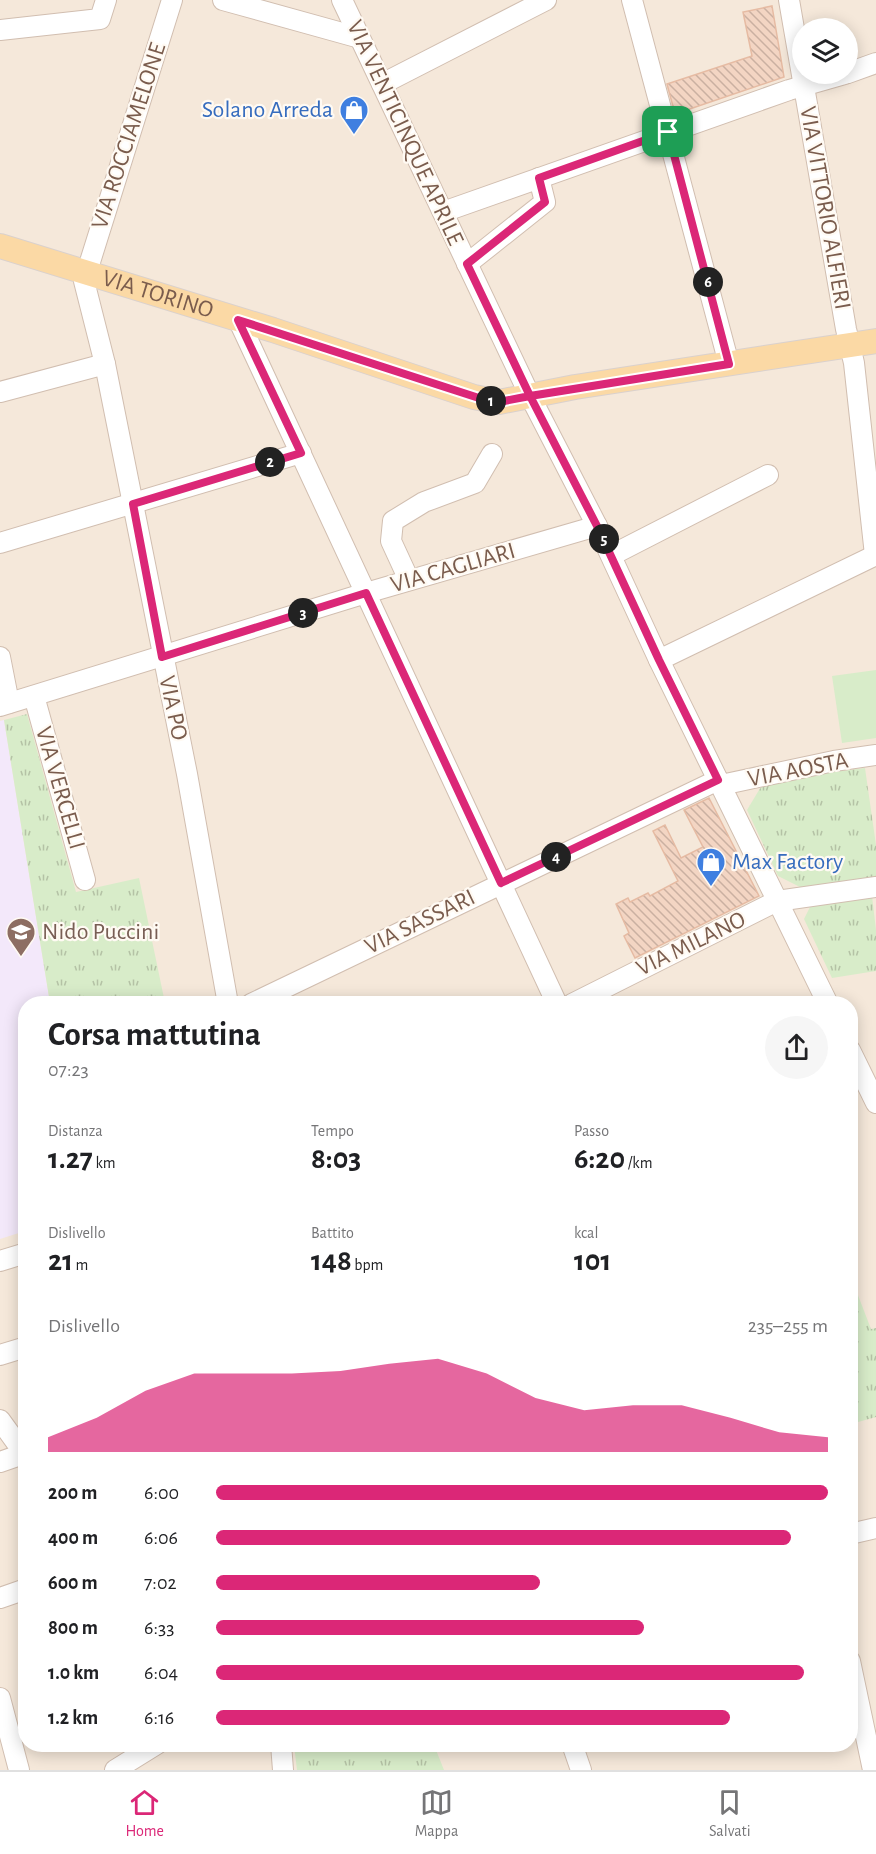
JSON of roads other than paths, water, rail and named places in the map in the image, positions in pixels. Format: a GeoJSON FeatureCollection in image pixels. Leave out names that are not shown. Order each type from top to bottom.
{"type":"FeatureCollection","features":[{"type":"Feature","properties":{"kind":"main road","name":"VIA TORINO"},"geometry":{"type":"LineString","coordinates":[[0,246],[482,399],[499,402],[876,341]]}},
{"type":"Feature","properties":{"kind":"street"},"geometry":{"type":"LineString","coordinates":[[0,30],[100,19],[106,0]]}},
{"type":"Feature","properties":{"kind":"street","name":"VIA ROCCIAMELONE"},"geometry":{"type":"LineString","coordinates":[[86,273],[172,0]]}},
{"type":"Feature","properties":{"kind":"street"},"geometry":{"type":"LineString","coordinates":[[223,0],[360,38]]}},
{"type":"Feature","properties":{"kind":"street","name":"VIA VENTICINQUE APRILE"},"geometry":{"type":"LineString","coordinates":[[342,0],[530,396],[612,555],[659,660],[824,996]]}},
{"type":"Feature","properties":{"kind":"street"},"geometry":{"type":"LineString","coordinates":[[382,84],[546,0]]}},
{"type":"Feature","properties":{"kind":"street"},"geometry":{"type":"LineString","coordinates":[[632,0],[729,364]]}},
{"type":"Feature","properties":{"kind":"street","name":"VIA VITTORIO ALFIERI"},"geometry":{"type":"LineString","coordinates":[[792,1],[803,87],[871,466],[876,555]]}},
{"type":"Feature","properties":{"kind":"street"},"geometry":{"type":"LineString","coordinates":[[858,69],[876,63]]}},
{"type":"Feature","properties":{"kind":"street"},"geometry":{"type":"LineString","coordinates":[[443,212],[668,132],[812,84]]}},
{"type":"Feature","properties":{"kind":"street"},"geometry":{"type":"LineString","coordinates":[[467,264],[545,202],[539,178]]}},
{"type":"Feature","properties":{"kind":"street","name":"VIA PO"},"geometry":{"type":"LineString","coordinates":[[86,273],[86,290],[105,364],[187,774],[227,996]]}},
{"type":"Feature","properties":{"kind":"street"},"geometry":{"type":"LineString","coordinates":[[238,320],[553,996]]}},
{"type":"Feature","properties":{"kind":"street"},"geometry":{"type":"LineString","coordinates":[[0,392],[105,364]]}},
{"type":"Feature","properties":{"kind":"street"},"geometry":{"type":"LineString","coordinates":[[0,543],[301,453]]}},
{"type":"Feature","properties":{"kind":"street"},"geometry":{"type":"LineString","coordinates":[[409,580],[391,541],[393,521],[424,502],[476,483],[492,454]]}},
{"type":"Feature","properties":{"kind":"street"},"geometry":{"type":"LineString","coordinates":[[612,555],[768,475]]}},
{"type":"Feature","properties":{"kind":"street","name":"VIA CAGLIARI"},"geometry":{"type":"LineString","coordinates":[[5,705],[366,593],[597,526]]}},
{"type":"Feature","properties":{"kind":"street"},"geometry":{"type":"LineString","coordinates":[[659,660],[876,555]]}},
{"type":"Feature","properties":{"kind":"street"},"geometry":{"type":"LineString","coordinates":[[0,657],[5,705]]}},
{"type":"Feature","properties":{"kind":"street","name":"VIA VERCELLI"},"geometry":{"type":"LineString","coordinates":[[34,696],[86,880]]}},
{"type":"Feature","properties":{"kind":"street","name":"VIA AOSTA"},"geometry":{"type":"LineString","coordinates":[[720,783],[876,755]]}},
{"type":"Feature","properties":{"kind":"street","name":"VIA SASSARI"},"geometry":{"type":"LineString","coordinates":[[268,996],[501,883],[720,783]]}},
{"type":"Feature","properties":{"kind":"street","name":"VIA MILANO"},"geometry":{"type":"LineString","coordinates":[[588,996],[777,901],[876,887]]}},
{"type":"Feature","properties":{"kind":"street"},"geometry":{"type":"LineString","coordinates":[[858,1066],[876,1102]]}},
{"type":"Feature","properties":{"kind":"street"},"geometry":{"type":"LineString","coordinates":[[0,1261],[18,1255]]}},
{"type":"Feature","properties":{"kind":"street"},"geometry":{"type":"LineString","coordinates":[[0,1355],[18,1349]]}},
{"type":"Feature","properties":{"kind":"street"},"geometry":{"type":"LineString","coordinates":[[0,1420],[18,1446]]}},
{"type":"Feature","properties":{"kind":"street"},"geometry":{"type":"LineString","coordinates":[[0,1462],[18,1457]]}},
{"type":"Feature","properties":{"kind":"street"},"geometry":{"type":"LineString","coordinates":[[858,1532],[876,1528]]}},
{"type":"Feature","properties":{"kind":"street"},"geometry":{"type":"LineString","coordinates":[[0,1598],[18,1592]]}},
{"type":"Feature","properties":{"kind":"street"},"geometry":{"type":"LineString","coordinates":[[0,1698],[19,1770]]}},
{"type":"Feature","properties":{"kind":"street"},"geometry":{"type":"LineString","coordinates":[[858,1699],[873,1770]]}},
{"type":"Feature","properties":{"kind":"street"},"geometry":{"type":"LineString","coordinates":[[115,1770],[144,1752]]}},
{"type":"Feature","properties":{"kind":"street"},"geometry":{"type":"LineString","coordinates":[[282,1752],[283,1770]]}},
{"type":"Feature","properties":{"kind":"street"},"geometry":{"type":"LineString","coordinates":[[575,1752],[581,1770]]}},
{"type":"Feature","properties":{"kind":"place","name":"Solano Arreda"},"geometry":{"type":"Point","coordinates":[354,136]}},
{"type":"Feature","properties":{"kind":"place","name":"Max Factory"},"geometry":{"type":"Point","coordinates":[711,888]}},
{"type":"Feature","properties":{"kind":"place","name":"Nido Puccini"},"geometry":{"type":"Point","coordinates":[21,958]}}]}
